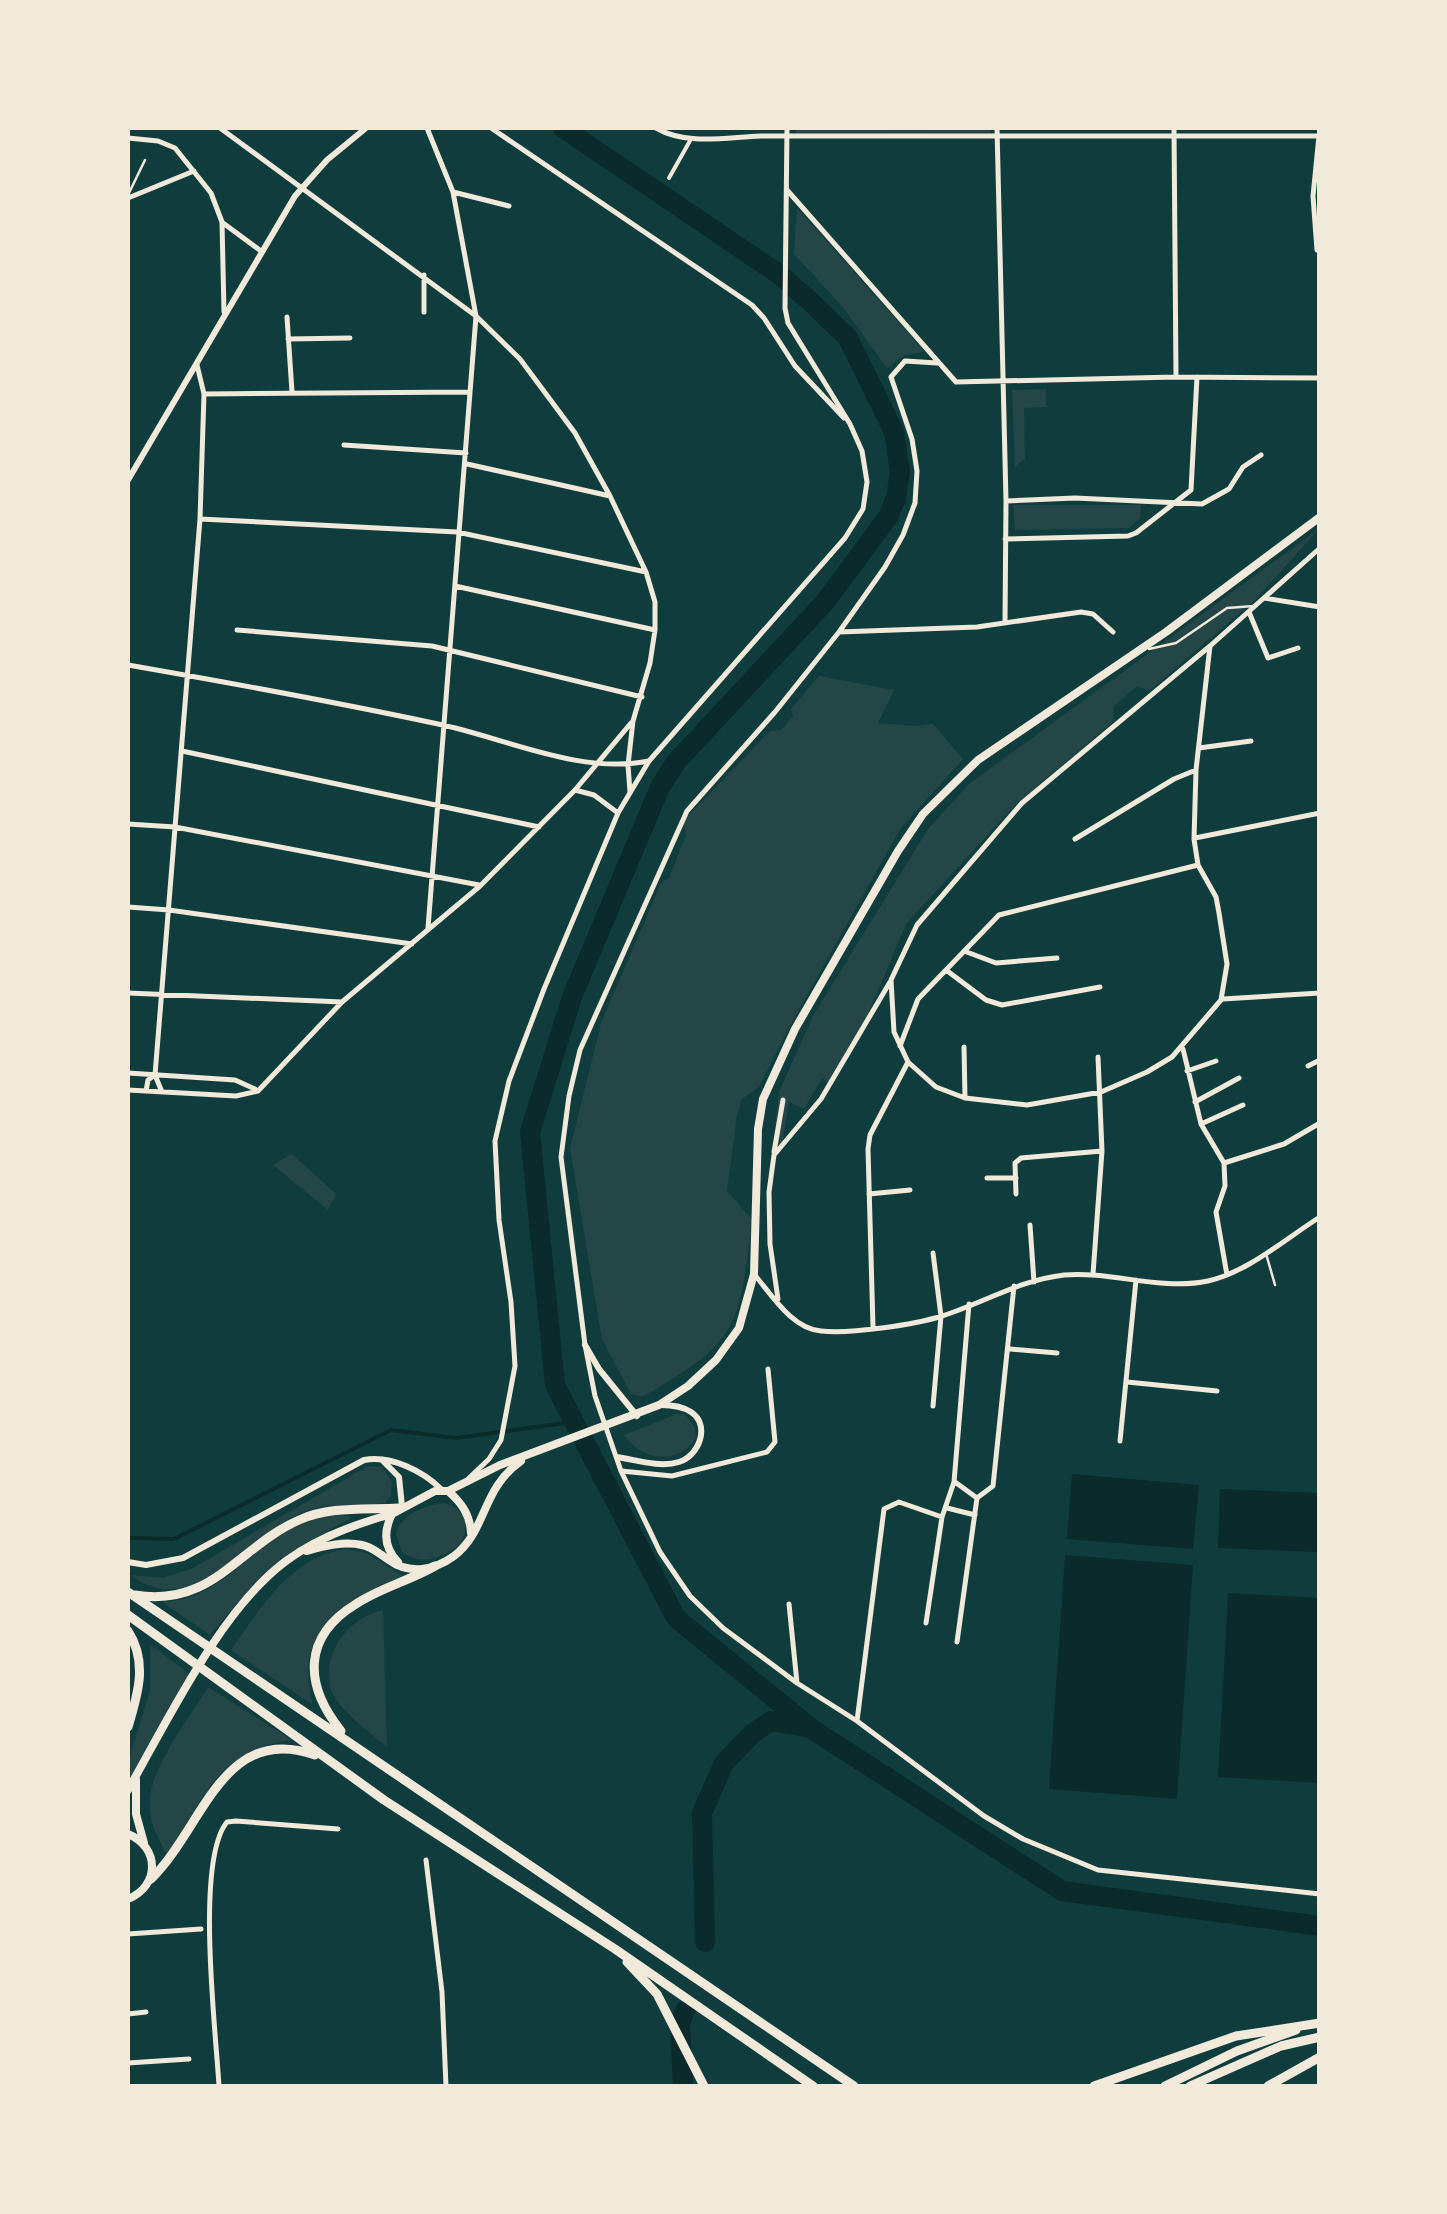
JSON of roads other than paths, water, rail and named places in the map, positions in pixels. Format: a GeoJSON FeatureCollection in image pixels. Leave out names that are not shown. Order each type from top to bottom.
{"type":"FeatureCollection","features":[{"type":"Feature","properties":{"kind":"highway"},"geometry":{"type":"LineString","coordinates":[[130,1593],[164,1597],[190,1593],[285,1527],[318,1513],[398,1509]]}},
{"type":"Feature","properties":{"kind":"highway"},"geometry":{"type":"LineString","coordinates":[[354,1744],[329,1714],[314,1683],[317,1646],[327,1628],[347,1610],[434,1566]]}},
{"type":"Feature","properties":{"kind":"highway"},"geometry":{"type":"LineString","coordinates":[[130,1593],[854,2086]]}},
{"type":"Feature","properties":{"kind":"highway"},"geometry":{"type":"LineString","coordinates":[[128,1616],[334,1765],[614,1949],[813,2086]]}},
{"type":"Feature","properties":{"kind":"highway"},"geometry":{"type":"LineString","coordinates":[[128,1631],[140,1659],[137,1699],[128,1727]]}},
{"type":"Feature","properties":{"kind":"highway"},"geometry":{"type":"LineString","coordinates":[[151,1879],[169,1862],[228,1772],[256,1752],[284,1749],[311,1753],[334,1765]]}},
{"type":"Feature","properties":{"kind":"highway"},"geometry":{"type":"LineString","coordinates":[[614,1949],[657,1994],[704,2086]]}},
{"type":"Feature","properties":{"kind":"highway"},"geometry":{"type":"LineString","coordinates":[[1094,2086],[1236,2036],[1319,2023]]}},
{"type":"Feature","properties":{"kind":"highway"},"geometry":{"type":"LineString","coordinates":[[1165,2086],[1254,2044],[1319,2023]]}},
{"type":"Feature","properties":{"kind":"highway"},"geometry":{"type":"LineString","coordinates":[[1190,2086],[1281,2046],[1320,2037]]}},
{"type":"Feature","properties":{"kind":"highway"},"geometry":{"type":"LineString","coordinates":[[1268,2086],[1320,2056]]}},
{"type":"Feature","properties":{"kind":"main road"},"geometry":{"type":"LineString","coordinates":[[128,480],[295,196],[366,128]]}},
{"type":"Feature","properties":{"kind":"main road"},"geometry":{"type":"LineString","coordinates":[[128,1790],[227,1626],[255,1590],[294,1555],[467,1480],[638,1416],[688,1386],[716,1360],[740,1328],[754,1274],[758,1129],[764,1099],[794,1030],[923,814],[978,760],[1139,650],[1320,517]]}},
{"type":"Feature","properties":{"kind":"main road"},"geometry":{"type":"LineString","coordinates":[[585,1345],[598,1369],[638,1416]]}},
{"type":"Feature","properties":{"kind":"main road"},"geometry":{"type":"LineString","coordinates":[[617,1456],[674,1464],[686,1460],[696,1450],[701,1432],[692,1412],[675,1405],[660,1405]]}},
{"type":"Feature","properties":{"kind":"main road"},"geometry":{"type":"LineString","coordinates":[[294,1555],[353,1544],[370,1548],[396,1565],[411,1569],[434,1566],[458,1553],[472,1537],[496,1486],[509,1470],[533,1455]]}},
{"type":"Feature","properties":{"kind":"main road"},"geometry":{"type":"LineString","coordinates":[[128,1562],[146,1566],[183,1558],[336,1472],[378,1458],[421,1474],[445,1491],[465,1509],[472,1537]]}},
{"type":"Feature","properties":{"kind":"main road"},"geometry":{"type":"LineString","coordinates":[[378,1458],[399,1477],[398,1509],[386,1532],[388,1548],[399,1564],[411,1569]]}},
{"type":"Feature","properties":{"kind":"main road"},"geometry":{"type":"LineString","coordinates":[[128,1899],[140,1894],[151,1879],[152,1860],[136,1814],[137,1774]]}},
{"type":"Feature","properties":{"kind":"main road"},"geometry":{"type":"LineString","coordinates":[[128,1834],[144,1843]]}},
{"type":"Feature","properties":{"kind":"street"},"geometry":{"type":"LineString","coordinates":[[220,128],[476,316],[547,391],[575,433],[646,572],[655,602],[655,630],[642,697],[633,721],[628,766],[630,792]]}},
{"type":"Feature","properties":{"kind":"street"},"geometry":{"type":"LineString","coordinates":[[427,128],[453,192],[476,316],[428,928]]}},
{"type":"Feature","properties":{"kind":"street"},"geometry":{"type":"LineString","coordinates":[[491,128],[752,306],[795,366],[850,424]]}},
{"type":"Feature","properties":{"kind":"street"},"geometry":{"type":"LineString","coordinates":[[656,128],[691,139],[1319,136],[1313,196],[1316,250]]}},
{"type":"Feature","properties":{"kind":"street"},"geometry":{"type":"LineString","coordinates":[[669,178],[691,139],[691,128]]}},
{"type":"Feature","properties":{"kind":"street"},"geometry":{"type":"LineString","coordinates":[[467,1480],[489,1459],[500,1440],[514,1366],[495,1141],[505,1098],[544,989],[618,813],[649,761],[844,538],[862,509],[867,482],[862,451],[850,424],[788,323],[785,308],[787,128]]}},
{"type":"Feature","properties":{"kind":"street"},"geometry":{"type":"LineString","coordinates":[[997,128],[1005,623]]}},
{"type":"Feature","properties":{"kind":"street"},"geometry":{"type":"LineString","coordinates":[[1174,128],[1176,377]]}},
{"type":"Feature","properties":{"kind":"street"},"geometry":{"type":"LineString","coordinates":[[1284,136],[1286,128]]}},
{"type":"Feature","properties":{"kind":"street"},"geometry":{"type":"LineString","coordinates":[[128,138],[158,141],[176,148],[211,193],[222,222],[224,312]]}},
{"type":"Feature","properties":{"kind":"street"},"geometry":{"type":"LineString","coordinates":[[128,198],[196,170]]}},
{"type":"Feature","properties":{"kind":"street"},"geometry":{"type":"LineString","coordinates":[[787,190],[956,382],[1320,378]]}},
{"type":"Feature","properties":{"kind":"street"},"geometry":{"type":"LineString","coordinates":[[453,192],[508,206]]}},
{"type":"Feature","properties":{"kind":"street"},"geometry":{"type":"LineString","coordinates":[[222,222],[260,250]]}},
{"type":"Feature","properties":{"kind":"street"},"geometry":{"type":"LineString","coordinates":[[424,275],[424,312]]}},
{"type":"Feature","properties":{"kind":"street"},"geometry":{"type":"LineString","coordinates":[[287,317],[292,392]]}},
{"type":"Feature","properties":{"kind":"street"},"geometry":{"type":"LineString","coordinates":[[288,339],[350,338]]}},
{"type":"Feature","properties":{"kind":"street"},"geometry":{"type":"LineString","coordinates":[[937,362],[905,361],[891,377],[912,439],[918,471],[914,503],[903,535],[839,632],[688,811],[580,1050],[561,1157],[595,1396],[620,1471],[660,1552],[690,1596],[723,1628],[984,1816],[1023,1839],[1098,1870],[1320,1894]]}},
{"type":"Feature","properties":{"kind":"street"},"geometry":{"type":"LineString","coordinates":[[162,1092],[155,1075],[160,995],[200,519],[204,394],[196,362]]}},
{"type":"Feature","properties":{"kind":"street"},"geometry":{"type":"LineString","coordinates":[[1006,539],[1128,536],[1191,490],[1197,378]]}},
{"type":"Feature","properties":{"kind":"street"},"geometry":{"type":"LineString","coordinates":[[204,394],[470,392]]}},
{"type":"Feature","properties":{"kind":"street"},"geometry":{"type":"LineString","coordinates":[[344,445],[466,453]]}},
{"type":"Feature","properties":{"kind":"street"},"geometry":{"type":"LineString","coordinates":[[1006,500],[1074,498],[1202,504],[1229,489],[1243,467],[1261,455]]}},
{"type":"Feature","properties":{"kind":"street"},"geometry":{"type":"LineString","coordinates":[[466,464],[610,496]]}},
{"type":"Feature","properties":{"kind":"street"},"geometry":{"type":"LineString","coordinates":[[200,519],[457,532],[646,572]]}},
{"type":"Feature","properties":{"kind":"street"},"geometry":{"type":"LineString","coordinates":[[774,1155],[820,1099],[891,980],[917,925],[1022,803],[1320,548]]}},
{"type":"Feature","properties":{"kind":"street"},"geometry":{"type":"LineString","coordinates":[[455,586],[655,630]]}},
{"type":"Feature","properties":{"kind":"street"},"geometry":{"type":"LineString","coordinates":[[1264,598],[1320,607]]}},
{"type":"Feature","properties":{"kind":"street"},"geometry":{"type":"LineString","coordinates":[[839,632],[977,627],[1082,612],[1092,614],[1114,632]]}},
{"type":"Feature","properties":{"kind":"street"},"geometry":{"type":"LineString","coordinates":[[1249,612],[1268,658],[1298,648]]}},
{"type":"Feature","properties":{"kind":"street"},"geometry":{"type":"LineString","coordinates":[[237,630],[432,646],[642,697]]}},
{"type":"Feature","properties":{"kind":"street"},"geometry":{"type":"LineString","coordinates":[[891,980],[894,1032],[899,1049],[936,1087],[965,1098],[1027,1106],[1101,1092],[1148,1072],[1183,1047],[1221,1000],[1227,964],[1216,897],[1198,865],[1194,838],[1196,770],[1210,646]]}},
{"type":"Feature","properties":{"kind":"street"},"geometry":{"type":"LineString","coordinates":[[128,665],[442,725],[597,765],[628,766],[649,761]]}},
{"type":"Feature","properties":{"kind":"street"},"geometry":{"type":"LineString","coordinates":[[128,1090],[236,1096],[258,1091],[342,1002],[480,886],[575,790],[633,721]]}},
{"type":"Feature","properties":{"kind":"street"},"geometry":{"type":"LineString","coordinates":[[1199,748],[1251,741]]}},
{"type":"Feature","properties":{"kind":"street"},"geometry":{"type":"LineString","coordinates":[[182,751],[539,827]]}},
{"type":"Feature","properties":{"kind":"street"},"geometry":{"type":"LineString","coordinates":[[1075,839],[1174,779],[1196,770]]}},
{"type":"Feature","properties":{"kind":"street"},"geometry":{"type":"LineString","coordinates":[[575,790],[594,795],[618,813]]}},
{"type":"Feature","properties":{"kind":"street"},"geometry":{"type":"LineString","coordinates":[[1194,838],[1320,814]]}},
{"type":"Feature","properties":{"kind":"street"},"geometry":{"type":"LineString","coordinates":[[128,824],[175,828],[480,886]]}},
{"type":"Feature","properties":{"kind":"street"},"geometry":{"type":"LineString","coordinates":[[899,1049],[918,999],[999,915],[1198,865]]}},
{"type":"Feature","properties":{"kind":"street"},"geometry":{"type":"LineString","coordinates":[[128,908],[169,910],[412,944]]}},
{"type":"Feature","properties":{"kind":"street"},"geometry":{"type":"LineString","coordinates":[[964,951],[996,963],[1057,958]]}},
{"type":"Feature","properties":{"kind":"street"},"geometry":{"type":"LineString","coordinates":[[946,970],[986,1000],[1002,1005],[1100,987]]}},
{"type":"Feature","properties":{"kind":"street"},"geometry":{"type":"LineString","coordinates":[[128,993],[342,1002]]}},
{"type":"Feature","properties":{"kind":"street"},"geometry":{"type":"LineString","coordinates":[[1221,1000],[1320,993]]}},
{"type":"Feature","properties":{"kind":"street"},"geometry":{"type":"LineString","coordinates":[[964,1047],[965,1098]]}},
{"type":"Feature","properties":{"kind":"street"},"geometry":{"type":"LineString","coordinates":[[1183,1047],[1201,1124],[1224,1163],[1225,1186],[1216,1212],[1227,1274]]}},
{"type":"Feature","properties":{"kind":"street"},"geometry":{"type":"LineString","coordinates":[[1092,1274],[1102,1151],[1098,1057]]}},
{"type":"Feature","properties":{"kind":"street"},"geometry":{"type":"LineString","coordinates":[[1187,1071],[1216,1060]]}},
{"type":"Feature","properties":{"kind":"street"},"geometry":{"type":"LineString","coordinates":[[1308,1066],[1320,1060]]}},
{"type":"Feature","properties":{"kind":"street"},"geometry":{"type":"LineString","coordinates":[[873,1327],[870,1134],[908,1062]]}},
{"type":"Feature","properties":{"kind":"street"},"geometry":{"type":"LineString","coordinates":[[128,1073],[235,1080],[258,1091]]}},
{"type":"Feature","properties":{"kind":"street"},"geometry":{"type":"LineString","coordinates":[[146,1090],[148,1080],[155,1075]]}},
{"type":"Feature","properties":{"kind":"street"},"geometry":{"type":"LineString","coordinates":[[1195,1102],[1239,1078]]}},
{"type":"Feature","properties":{"kind":"street"},"geometry":{"type":"LineString","coordinates":[[778,1302],[770,1244],[769,1192],[783,1100]]}},
{"type":"Feature","properties":{"kind":"street"},"geometry":{"type":"LineString","coordinates":[[1201,1124],[1243,1105]]}},
{"type":"Feature","properties":{"kind":"street"},"geometry":{"type":"LineString","coordinates":[[1224,1163],[1284,1144],[1320,1123]]}},
{"type":"Feature","properties":{"kind":"street"},"geometry":{"type":"LineString","coordinates":[[1016,1194],[1016,1163],[1021,1158],[1102,1151]]}},
{"type":"Feature","properties":{"kind":"street"},"geometry":{"type":"LineString","coordinates":[[987,1178],[1016,1178]]}},
{"type":"Feature","properties":{"kind":"street"},"geometry":{"type":"LineString","coordinates":[[868,1194],[910,1190]]}},
{"type":"Feature","properties":{"kind":"street"},"geometry":{"type":"LineString","coordinates":[[754,1274],[796,1320],[819,1332],[873,1327],[941,1316],[1014,1286],[1062,1276],[1092,1274],[1180,1284],[1227,1274],[1320,1217]]}},
{"type":"Feature","properties":{"kind":"street"},"geometry":{"type":"LineString","coordinates":[[1030,1224],[1034,1282]]}},
{"type":"Feature","properties":{"kind":"street"},"geometry":{"type":"LineString","coordinates":[[933,1253],[941,1316],[933,1406]]}},
{"type":"Feature","properties":{"kind":"street"},"geometry":{"type":"LineString","coordinates":[[1120,1441],[1136,1280]]}},
{"type":"Feature","properties":{"kind":"street"},"geometry":{"type":"LineString","coordinates":[[957,1642],[977,1498],[994,1486],[1014,1286]]}},
{"type":"Feature","properties":{"kind":"street"},"geometry":{"type":"LineString","coordinates":[[926,1623],[942,1517],[954,1482],[969,1304]]}},
{"type":"Feature","properties":{"kind":"street"},"geometry":{"type":"LineString","coordinates":[[1010,1349],[1057,1353]]}},
{"type":"Feature","properties":{"kind":"street"},"geometry":{"type":"LineString","coordinates":[[620,1471],[672,1476],[767,1452],[775,1442],[768,1369]]}},
{"type":"Feature","properties":{"kind":"street"},"geometry":{"type":"LineString","coordinates":[[1127,1382],[1217,1391]]}},
{"type":"Feature","properties":{"kind":"street"},"geometry":{"type":"LineString","coordinates":[[954,1482],[977,1498]]}},
{"type":"Feature","properties":{"kind":"street"},"geometry":{"type":"LineString","coordinates":[[857,1722],[884,1510],[898,1502],[942,1517]]}},
{"type":"Feature","properties":{"kind":"street"},"geometry":{"type":"LineString","coordinates":[[947,1508],[975,1515]]}},
{"type":"Feature","properties":{"kind":"street"},"geometry":{"type":"LineString","coordinates":[[788,1604],[797,1683]]}},
{"type":"Feature","properties":{"kind":"street"},"geometry":{"type":"LineString","coordinates":[[218,2086],[209,1891],[220,1831],[227,1822],[236,1821],[338,1829]]}},
{"type":"Feature","properties":{"kind":"street"},"geometry":{"type":"LineString","coordinates":[[426,1860],[442,1992],[446,2086]]}},
{"type":"Feature","properties":{"kind":"street"},"geometry":{"type":"LineString","coordinates":[[128,1934],[201,1929]]}},
{"type":"Feature","properties":{"kind":"street"},"geometry":{"type":"LineString","coordinates":[[128,2014],[146,2012]]}},
{"type":"Feature","properties":{"kind":"street"},"geometry":{"type":"LineString","coordinates":[[128,2063],[189,2059]]}},
{"type":"Feature","properties":{"kind":"lane"},"geometry":{"type":"LineString","coordinates":[[128,198],[145,160]]}},
{"type":"Feature","properties":{"kind":"lane"},"geometry":{"type":"LineString","coordinates":[[1139,650],[1176,642],[1227,608],[1255,606]]}},
{"type":"Feature","properties":{"kind":"lane"},"geometry":{"type":"LineString","coordinates":[[1265,1252],[1274,1285]]}},
{"type":"Feature","properties":{"kind":"waterway"},"geometry":{"type":"LineString","coordinates":[[563,128],[780,275],[848,338],[894,432],[900,472],[888,517],[825,602],[676,762],[660,787],[572,997],[530,1132],[555,1385],[676,1618],[812,1729],[1062,1891],[1320,1926]]}},
{"type":"Feature","properties":{"kind":"waterway"},"geometry":{"type":"LineString","coordinates":[[128,1538],[174,1539],[391,1430],[456,1438],[573,1422]]}},
{"type":"Feature","properties":{"kind":"waterway"},"geometry":{"type":"LineString","coordinates":[[705,1942],[702,1813],[724,1763],[753,1733],[771,1721],[805,1727]]}},
{"type":"Feature","properties":{"kind":"waterway"},"geometry":{"type":"LineString","coordinates":[[683,2086],[680,2023],[685,2011]]}}]}
